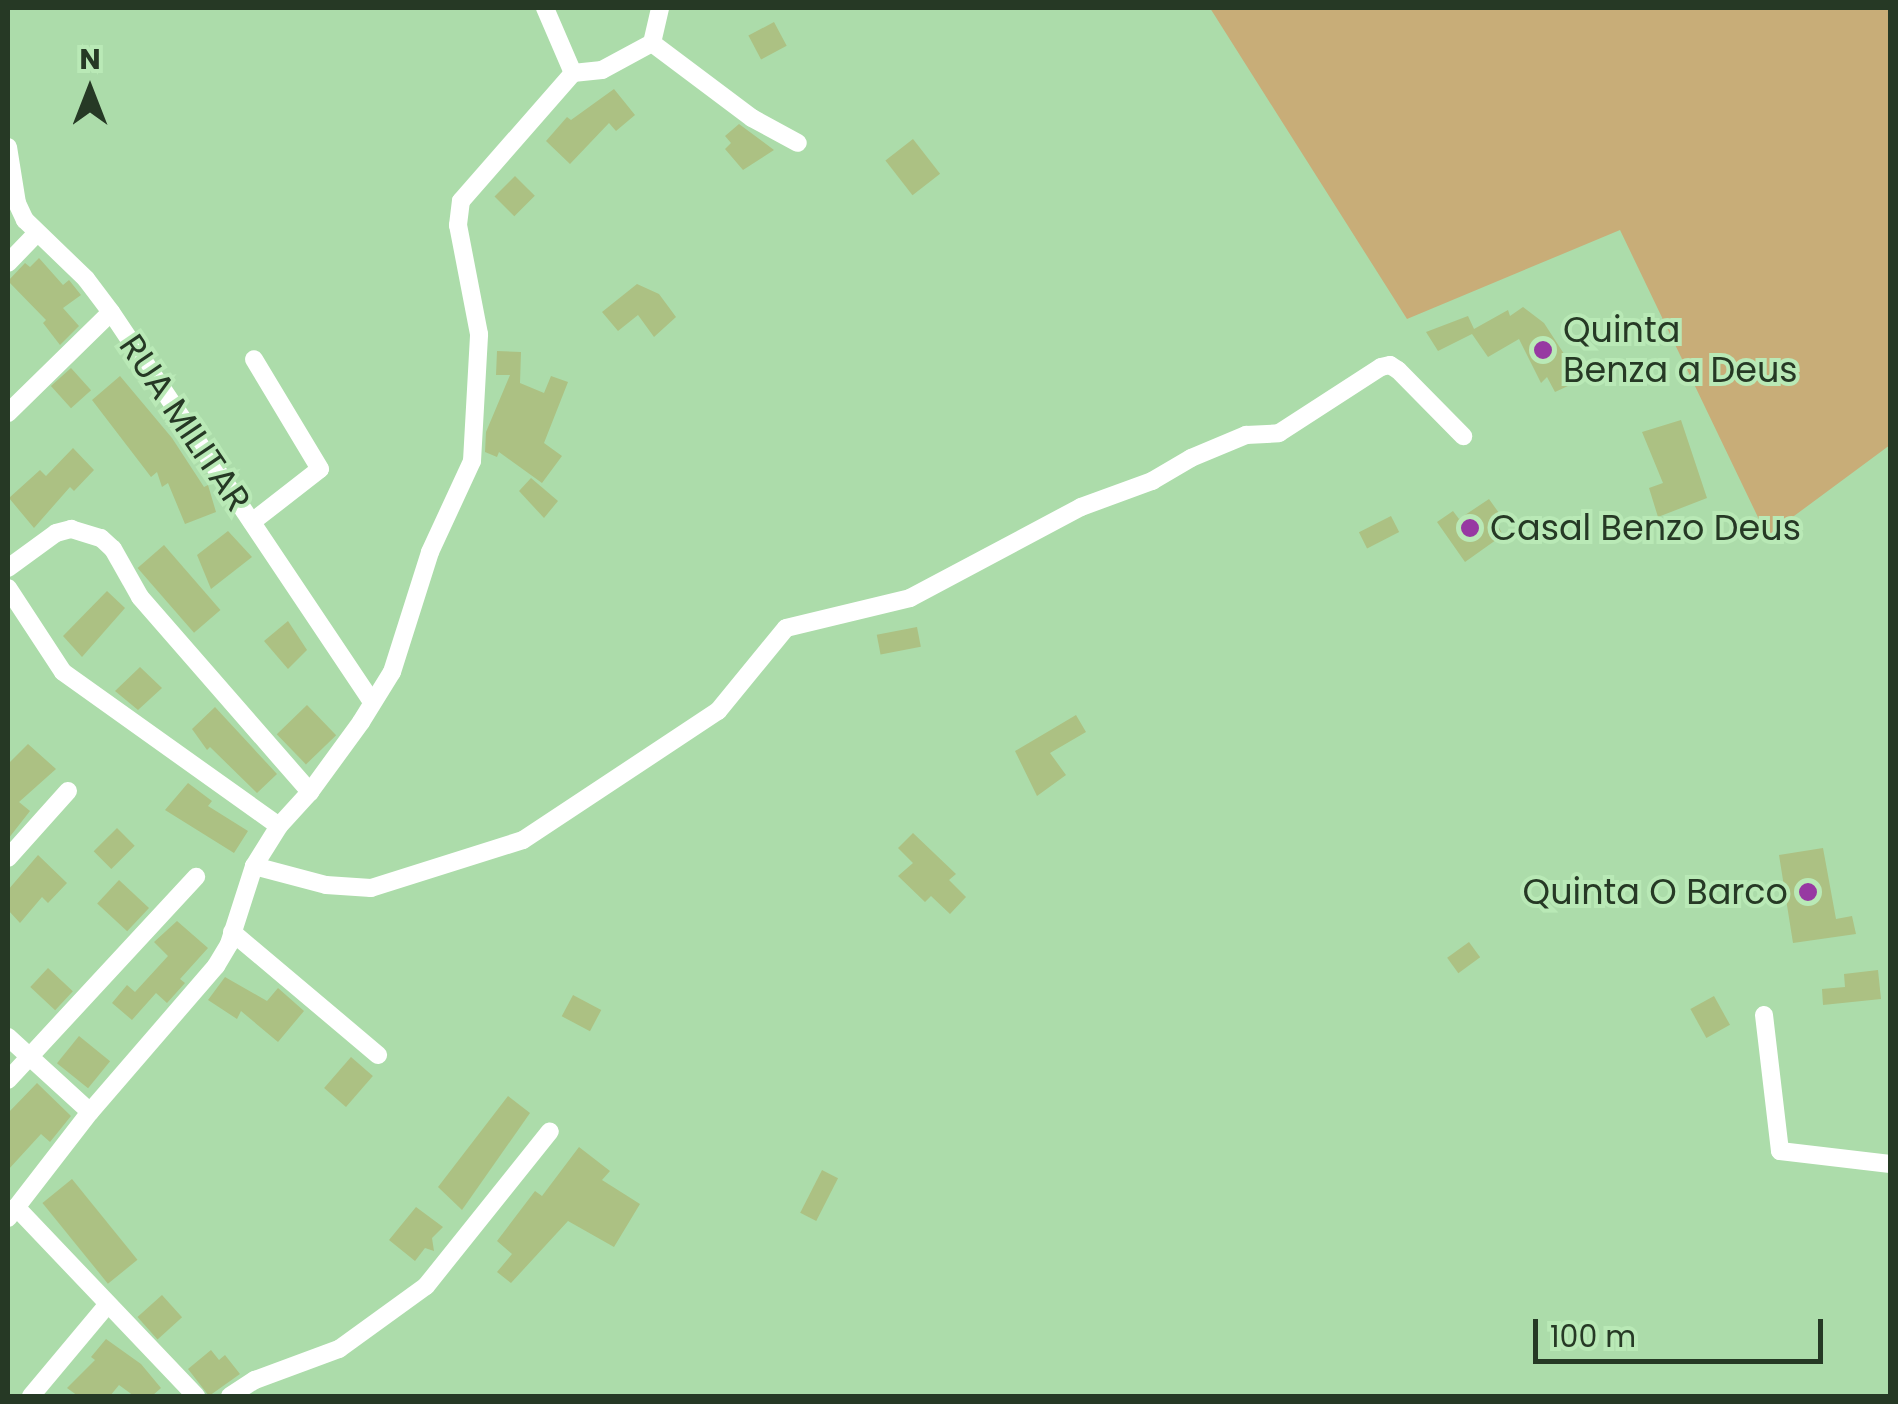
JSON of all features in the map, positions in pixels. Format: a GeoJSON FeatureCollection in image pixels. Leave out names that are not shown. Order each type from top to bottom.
{"type":"FeatureCollection","features":[{"type":"Feature","properties":{"kind":"street"},"geometry":{"type":"LineString","coordinates":[[544,8],[573,73]]}},
{"type":"Feature","properties":{"kind":"street"},"geometry":{"type":"LineString","coordinates":[[196,1396],[12,1213],[90,1112],[198,990],[232,932],[254,866],[392,672],[430,552],[472,461],[479,334],[458,226],[460,200],[573,73],[602,70],[652,43],[660,8]]}},
{"type":"Feature","properties":{"kind":"street"},"geometry":{"type":"LineString","coordinates":[[652,43],[752,118],[798,143]]}},
{"type":"Feature","properties":{"kind":"street","name":"RUA MILITAR"},"geometry":{"type":"LineString","coordinates":[[8,147],[17,204],[37,234],[86,279],[111,312],[372,702]]}},
{"type":"Feature","properties":{"kind":"street"},"geometry":{"type":"LineString","coordinates":[[8,263],[37,234]]}},
{"type":"Feature","properties":{"kind":"street"},"geometry":{"type":"LineString","coordinates":[[8,413],[111,312]]}},
{"type":"Feature","properties":{"kind":"street"},"geometry":{"type":"LineString","coordinates":[[252,522],[320,469],[254,359]]}},
{"type":"Feature","properties":{"kind":"street"},"geometry":{"type":"LineString","coordinates":[[254,866],[326,886],[371,888],[523,840],[718,711],[786,628],[910,598],[1081,507],[1152,481],[1190,458],[1246,435],[1278,433],[1381,366],[1390,364],[1398,370],[1463,436]]}},
{"type":"Feature","properties":{"kind":"street"},"geometry":{"type":"LineString","coordinates":[[8,568],[56,532],[71,529],[101,538],[113,549],[140,597],[310,792]]}},
{"type":"Feature","properties":{"kind":"street"},"geometry":{"type":"LineString","coordinates":[[8,588],[63,672],[279,826]]}},
{"type":"Feature","properties":{"kind":"street"},"geometry":{"type":"LineString","coordinates":[[8,858],[68,791]]}},
{"type":"Feature","properties":{"kind":"street"},"geometry":{"type":"LineString","coordinates":[[8,1080],[196,877]]}},
{"type":"Feature","properties":{"kind":"street"},"geometry":{"type":"LineString","coordinates":[[232,932],[378,1055]]}},
{"type":"Feature","properties":{"kind":"street"},"geometry":{"type":"LineString","coordinates":[[1764,1015],[1780,1151],[1890,1164]]}},
{"type":"Feature","properties":{"kind":"street"},"geometry":{"type":"LineString","coordinates":[[8,1037],[90,1112]]}},
{"type":"Feature","properties":{"kind":"street"},"geometry":{"type":"LineString","coordinates":[[230,1396],[255,1380],[339,1349],[426,1286],[550,1131]]}},
{"type":"Feature","properties":{"kind":"street"},"geometry":{"type":"LineString","coordinates":[[31,1396],[107,1305]]}},
{"type":"Feature","properties":{"kind":"shaded area"},"geometry":{"type":"Polygon","coordinates":[[[1210,8],[1890,8],[1890,445],[1767,536],[1620,230],[1407,319],[1210,8]]]}},
{"type":"Feature","properties":{"kind":"building"},"geometry":{"type":"Polygon","coordinates":[[[774,22],[787,46],[761,59],[748,36],[774,22]]]}},
{"type":"Feature","properties":{"kind":"building"},"geometry":{"type":"Polygon","coordinates":[[[614,89],[635,115],[616,131],[609,123],[570,164],[546,141],[567,117],[571,120],[614,89]]]}},
{"type":"Feature","properties":{"kind":"building"},"geometry":{"type":"Polygon","coordinates":[[[739,124],[774,150],[743,170],[725,149],[731,143],[725,136],[739,124]]]}},
{"type":"Feature","properties":{"kind":"building"},"geometry":{"type":"Polygon","coordinates":[[[913,139],[940,174],[913,195],[885,161],[913,139]]]}},
{"type":"Feature","properties":{"kind":"building"},"geometry":{"type":"Polygon","coordinates":[[[515,176],[535,196],[514,216],[494,197],[515,176]]]}},
{"type":"Feature","properties":{"kind":"building"},"geometry":{"type":"Polygon","coordinates":[[[39,258],[63,285],[69,280],[81,295],[63,308],[79,326],[60,345],[43,323],[46,320],[8,281],[25,263],[30,267],[39,258]]]}},
{"type":"Feature","properties":{"kind":"building"},"geometry":{"type":"Polygon","coordinates":[[[637,284],[659,294],[676,317],[654,337],[638,315],[618,331],[602,312],[637,284]]]}},
{"type":"Feature","properties":{"kind":"building","name":"Quinta Benza a Deus"},"geometry":{"type":"Polygon","coordinates":[[[1523,307],[1544,323],[1581,380],[1555,392],[1547,377],[1541,383],[1519,339],[1488,357],[1472,334],[1438,351],[1426,332],[1468,316],[1474,329],[1508,310],[1510,316],[1523,307]]]}},
{"type":"Feature","properties":{"kind":"building"},"geometry":{"type":"Polygon","coordinates":[[[497,351],[521,352],[520,383],[544,393],[551,376],[568,382],[544,443],[562,456],[542,483],[499,452],[497,457],[485,452],[486,432],[510,375],[496,375],[497,351]]]}},
{"type":"Feature","properties":{"kind":"building"},"geometry":{"type":"Polygon","coordinates":[[[71,368],[91,390],[71,408],[51,386],[71,368]]]}},
{"type":"Feature","properties":{"kind":"building"},"geometry":{"type":"Polygon","coordinates":[[[120,376],[172,438],[204,487],[208,485],[216,512],[185,524],[168,483],[162,487],[157,472],[151,477],[92,400],[120,376]]]}},
{"type":"Feature","properties":{"kind":"building"},"geometry":{"type":"Polygon","coordinates":[[[1681,420],[1707,498],[1658,517],[1649,488],[1663,483],[1642,432],[1681,420]]]}},
{"type":"Feature","properties":{"kind":"building"},"geometry":{"type":"Polygon","coordinates":[[[73,448],[94,470],[74,491],[70,487],[34,528],[9,498],[40,470],[46,476],[73,448]]]}},
{"type":"Feature","properties":{"kind":"building"},"geometry":{"type":"Polygon","coordinates":[[[531,478],[558,501],[544,518],[519,491],[531,478]]]}},
{"type":"Feature","properties":{"kind":"building","name":"Casal Benzo Deus"},"geometry":{"type":"Polygon","coordinates":[[[1489,499],[1499,513],[1493,517],[1503,535],[1465,562],[1437,522],[1453,511],[1459,519],[1489,499]]]}},
{"type":"Feature","properties":{"kind":"building"},"geometry":{"type":"Polygon","coordinates":[[[1391,516],[1399,532],[1367,548],[1359,532],[1391,516]]]}},
{"type":"Feature","properties":{"kind":"building"},"geometry":{"type":"Polygon","coordinates":[[[228,531],[252,557],[211,589],[197,555],[228,531]]]}},
{"type":"Feature","properties":{"kind":"building"},"geometry":{"type":"Polygon","coordinates":[[[164,545],[220,610],[194,633],[138,568],[164,545]]]}},
{"type":"Feature","properties":{"kind":"building"},"geometry":{"type":"Polygon","coordinates":[[[107,591],[125,608],[82,657],[63,636],[107,591]]]}},
{"type":"Feature","properties":{"kind":"building"},"geometry":{"type":"Polygon","coordinates":[[[288,621],[307,650],[288,669],[264,641],[288,621]]]}},
{"type":"Feature","properties":{"kind":"building"},"geometry":{"type":"Polygon","coordinates":[[[917,627],[921,647],[881,654],[877,635],[917,627]]]}},
{"type":"Feature","properties":{"kind":"building"},"geometry":{"type":"Polygon","coordinates":[[[140,667],[162,688],[138,710],[115,691],[140,667]]]}},
{"type":"Feature","properties":{"kind":"building"},"geometry":{"type":"Polygon","coordinates":[[[307,705],[336,735],[306,764],[277,734],[307,705]]]}},
{"type":"Feature","properties":{"kind":"building"},"geometry":{"type":"Polygon","coordinates":[[[215,707],[277,774],[257,793],[210,747],[207,750],[192,729],[215,707]]]}},
{"type":"Feature","properties":{"kind":"building"},"geometry":{"type":"Polygon","coordinates":[[[1076,715],[1086,732],[1050,753],[1066,775],[1037,796],[1015,751],[1076,715]]]}},
{"type":"Feature","properties":{"kind":"building"},"geometry":{"type":"Polygon","coordinates":[[[28,744],[56,769],[19,802],[30,811],[8,839],[8,764],[28,744]]]}},
{"type":"Feature","properties":{"kind":"building"},"geometry":{"type":"Polygon","coordinates":[[[188,783],[212,801],[208,806],[248,831],[234,853],[165,810],[188,783]]]}},
{"type":"Feature","properties":{"kind":"building"},"geometry":{"type":"Polygon","coordinates":[[[117,828],[135,846],[111,869],[94,851],[117,828]]]}},
{"type":"Feature","properties":{"kind":"building"},"geometry":{"type":"Polygon","coordinates":[[[913,833],[956,874],[949,880],[966,897],[950,914],[931,896],[925,902],[898,876],[913,863],[898,848],[913,833]]]}},
{"type":"Feature","properties":{"kind":"building","name":"Quinta O Barco"},"geometry":{"type":"Polygon","coordinates":[[[1823,848],[1836,919],[1852,916],[1856,934],[1793,943],[1779,855],[1823,848]]]}},
{"type":"Feature","properties":{"kind":"building"},"geometry":{"type":"Polygon","coordinates":[[[38,855],[67,883],[48,903],[42,897],[20,923],[8,910],[8,890],[38,855]]]}},
{"type":"Feature","properties":{"kind":"building"},"geometry":{"type":"Polygon","coordinates":[[[119,880],[149,908],[127,931],[97,903],[119,880]]]}},
{"type":"Feature","properties":{"kind":"building"},"geometry":{"type":"Polygon","coordinates":[[[177,921],[208,948],[180,979],[185,983],[167,1003],[156,993],[132,1020],[112,1003],[127,985],[135,992],[168,956],[154,942],[177,921]]]}},
{"type":"Feature","properties":{"kind":"building"},"geometry":{"type":"Polygon","coordinates":[[[1469,942],[1480,957],[1458,973],[1447,958],[1469,942]]]}},
{"type":"Feature","properties":{"kind":"building"},"geometry":{"type":"Polygon","coordinates":[[[48,968],[73,991],[55,1010],[30,987],[48,968]]]}},
{"type":"Feature","properties":{"kind":"building"},"geometry":{"type":"Polygon","coordinates":[[[1878,970],[1881,999],[1823,1005],[1822,989],[1845,987],[1844,974],[1878,970]]]}},
{"type":"Feature","properties":{"kind":"building"},"geometry":{"type":"Polygon","coordinates":[[[225,977],[267,1001],[278,988],[304,1011],[278,1042],[241,1011],[237,1019],[208,1000],[225,977]]]}},
{"type":"Feature","properties":{"kind":"building"},"geometry":{"type":"Polygon","coordinates":[[[573,995],[601,1010],[590,1031],[562,1016],[573,995]]]}},
{"type":"Feature","properties":{"kind":"building"},"geometry":{"type":"Polygon","coordinates":[[[1714,996],[1730,1025],[1706,1038],[1690,1009],[1714,996]]]}},
{"type":"Feature","properties":{"kind":"building"},"geometry":{"type":"Polygon","coordinates":[[[79,1036],[110,1061],[88,1088],[57,1063],[79,1036]]]}},
{"type":"Feature","properties":{"kind":"building"},"geometry":{"type":"Polygon","coordinates":[[[351,1057],[373,1076],[346,1107],[324,1088],[351,1057]]]}},
{"type":"Feature","properties":{"kind":"building"},"geometry":{"type":"Polygon","coordinates":[[[37,1083],[71,1116],[50,1142],[41,1134],[8,1170],[8,1113],[37,1083]]]}},
{"type":"Feature","properties":{"kind":"building"},"geometry":{"type":"Polygon","coordinates":[[[508,1096],[530,1113],[462,1210],[438,1187],[508,1096]]]}},
{"type":"Feature","properties":{"kind":"building"},"geometry":{"type":"Polygon","coordinates":[[[579,1147],[610,1171],[602,1180],[640,1204],[614,1247],[568,1221],[511,1283],[497,1272],[512,1254],[497,1241],[535,1191],[542,1196],[579,1147]]]}},
{"type":"Feature","properties":{"kind":"building"},"geometry":{"type":"Polygon","coordinates":[[[822,1170],[838,1178],[816,1221],[800,1213],[822,1170]]]}},
{"type":"Feature","properties":{"kind":"building"},"geometry":{"type":"Polygon","coordinates":[[[72,1179],[137,1260],[108,1284],[42,1203],[72,1179]]]}},
{"type":"Feature","properties":{"kind":"building"},"geometry":{"type":"Polygon","coordinates":[[[416,1207],[443,1227],[432,1238],[434,1251],[425,1248],[415,1261],[389,1240],[416,1207]]]}},
{"type":"Feature","properties":{"kind":"building"},"geometry":{"type":"Polygon","coordinates":[[[162,1295],[182,1317],[158,1339],[137,1317],[162,1295]]]}},
{"type":"Feature","properties":{"kind":"building"},"geometry":{"type":"Polygon","coordinates":[[[106,1339],[141,1364],[161,1388],[152,1396],[134,1396],[119,1385],[110,1396],[78,1396],[67,1388],[95,1360],[91,1357],[106,1339]]]}},
{"type":"Feature","properties":{"kind":"building"},"geometry":{"type":"Polygon","coordinates":[[[211,1350],[219,1360],[225,1355],[240,1374],[209,1396],[188,1369],[211,1350]]]}},
{"type":"Feature","properties":{"kind":"place","name":"Quinta Benza a Deus"},"geometry":{"type":"Point","coordinates":[1543,350]}},
{"type":"Feature","properties":{"kind":"place","name":"Casal Benzo Deus"},"geometry":{"type":"Point","coordinates":[1470,528]}},
{"type":"Feature","properties":{"kind":"place","name":"Quinta O Barco"},"geometry":{"type":"Point","coordinates":[1808,892]}}]}
